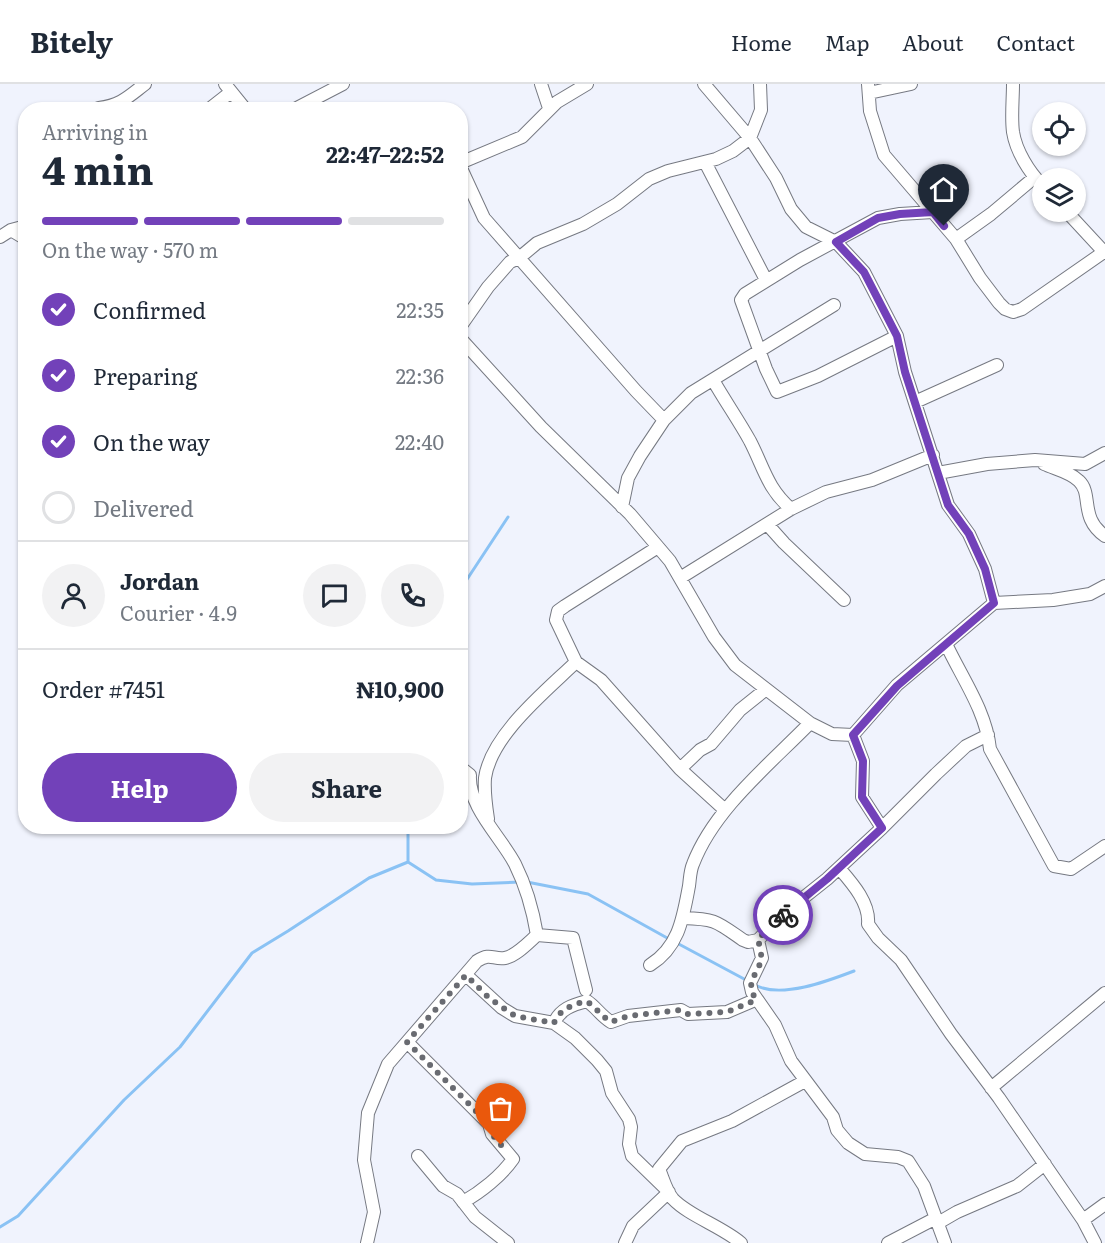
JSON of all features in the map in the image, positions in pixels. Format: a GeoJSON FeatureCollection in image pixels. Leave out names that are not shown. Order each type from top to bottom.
{"type":"FeatureCollection","features":[{"type":"Feature","properties":{"kind":"street"},"geometry":{"type":"LineString","coordinates":[[122,102],[145,84]]}},
{"type":"Feature","properties":{"kind":"street"},"geometry":{"type":"LineString","coordinates":[[308,102],[343,84]]}},
{"type":"Feature","properties":{"kind":"street"},"geometry":{"type":"LineString","coordinates":[[542,84],[549,108]]}},
{"type":"Feature","properties":{"kind":"street"},"geometry":{"type":"LineString","coordinates":[[468,161],[522,137],[549,108],[587,84]]}},
{"type":"Feature","properties":{"kind":"street"},"geometry":{"type":"LineString","coordinates":[[704,84],[750,138],[776,178],[791,209],[806,227],[836,242],[864,272],[897,336],[905,372],[948,505],[969,534],[985,569],[994,603]]}},
{"type":"Feature","properties":{"kind":"street"},"geometry":{"type":"LineString","coordinates":[[468,316],[488,287],[510,262],[519,258],[537,243],[583,224],[616,204],[649,179],[668,171],[733,152],[750,138],[761,110],[759,84]]}},
{"type":"Feature","properties":{"kind":"street"},"geometry":{"type":"LineString","coordinates":[[911,84],[869,88],[870,111],[884,155],[956,239],[980,278],[1005,309],[1013,312],[1022,309],[1105,253],[1076,222]]}},
{"type":"Feature","properties":{"kind":"street"},"geometry":{"type":"LineString","coordinates":[[1013,84],[1013,132],[1021,153],[1032,170]]}},
{"type":"Feature","properties":{"kind":"street"},"geometry":{"type":"LineString","coordinates":[[215,102],[228,88],[239,102]]}},
{"type":"Feature","properties":{"kind":"street"},"geometry":{"type":"LineString","coordinates":[[705,162],[766,280]]}},
{"type":"Feature","properties":{"kind":"street"},"geometry":{"type":"LineString","coordinates":[[468,183],[484,218],[664,420]]}},
{"type":"Feature","properties":{"kind":"street"},"geometry":{"type":"LineString","coordinates":[[956,239],[1032,186]]}},
{"type":"Feature","properties":{"kind":"street"},"geometry":{"type":"LineString","coordinates":[[897,336],[818,376],[777,392],[741,300],[766,280],[878,218],[933,212]]}},
{"type":"Feature","properties":{"kind":"street"},"geometry":{"type":"LineString","coordinates":[[622,507],[628,478],[640,456],[664,420],[691,393],[834,305]]}},
{"type":"Feature","properties":{"kind":"street"},"geometry":{"type":"LineString","coordinates":[[468,347],[541,427],[622,507],[670,561],[714,638],[735,665],[810,723],[832,734],[853,735]]}},
{"type":"Feature","properties":{"kind":"street"},"geometry":{"type":"LineString","coordinates":[[915,402],[997,365]]}},
{"type":"Feature","properties":{"kind":"street"},"geometry":{"type":"LineString","coordinates":[[713,380],[751,443],[767,481],[791,509]]}},
{"type":"Feature","properties":{"kind":"street"},"geometry":{"type":"LineString","coordinates":[[938,473],[987,464],[1035,460],[1085,464],[1105,453]]}},
{"type":"Feature","properties":{"kind":"street"},"geometry":{"type":"LineString","coordinates":[[680,578],[791,509],[826,492],[872,480],[933,455]]}},
{"type":"Feature","properties":{"kind":"street"},"geometry":{"type":"LineString","coordinates":[[1035,460],[1081,482],[1085,489],[1086,505],[1094,528],[1105,536]]}},
{"type":"Feature","properties":{"kind":"street"},"geometry":{"type":"LineString","coordinates":[[767,524],[844,600]]}},
{"type":"Feature","properties":{"kind":"street"},"geometry":{"type":"LineString","coordinates":[[658,548],[558,611],[556,620],[576,662],[601,680],[680,769],[725,810]]}},
{"type":"Feature","properties":{"kind":"street"},"geometry":{"type":"LineString","coordinates":[[853,735],[897,686],[994,603],[1062,599],[1090,594],[1105,586]]}},
{"type":"Feature","properties":{"kind":"street"},"geometry":{"type":"LineString","coordinates":[[946,644],[977,705],[988,735],[990,749],[1054,866],[1071,869],[1105,846]]}},
{"type":"Feature","properties":{"kind":"street"},"geometry":{"type":"LineString","coordinates":[[489,824],[485,778],[491,758],[506,735],[537,699],[576,662]]}},
{"type":"Feature","properties":{"kind":"street"},"geometry":{"type":"LineString","coordinates":[[680,769],[700,750],[711,744],[740,710],[765,690]]}},
{"type":"Feature","properties":{"kind":"street"},"geometry":{"type":"LineString","coordinates":[[650,966],[670,949],[683,918],[692,866],[706,838],[725,810],[810,723]]}},
{"type":"Feature","properties":{"kind":"street"},"geometry":{"type":"LineString","coordinates":[[853,735],[863,761],[862,797],[882,828]]}},
{"type":"Feature","properties":{"kind":"street"},"geometry":{"type":"LineString","coordinates":[[683,918],[716,921],[742,940],[748,942],[758,939],[783,914],[839,868],[966,746],[988,735]]}},
{"type":"Feature","properties":{"kind":"street"},"geometry":{"type":"LineString","coordinates":[[468,773],[471,796],[515,865],[532,908],[537,935]]}},
{"type":"Feature","properties":{"kind":"street"},"geometry":{"type":"LineString","coordinates":[[839,868],[865,902],[869,913],[868,924],[878,938],[901,960],[951,1034],[1045,1164],[1083,1220],[1095,1243]]}},
{"type":"Feature","properties":{"kind":"street"},"geometry":{"type":"LineString","coordinates":[[367,1243],[374,1212],[364,1160],[368,1113],[388,1064],[477,961],[494,956],[504,958],[537,935],[573,938],[586,990]]}},
{"type":"Feature","properties":{"kind":"street"},"geometry":{"type":"LineString","coordinates":[[758,939],[762,958],[750,983],[752,992],[775,1025],[791,1061],[833,1117],[837,1130],[848,1143],[866,1154],[898,1157],[908,1161],[924,1186],[945,1243]]}},
{"type":"Feature","properties":{"kind":"street"},"geometry":{"type":"LineString","coordinates":[[466,975],[489,998],[515,1016],[554,1023],[575,1038],[606,1071],[612,1093],[629,1119],[631,1127],[629,1144],[632,1156],[669,1192]]}},
{"type":"Feature","properties":{"kind":"street"},"geometry":{"type":"LineString","coordinates":[[991,1088],[1105,993]]}},
{"type":"Feature","properties":{"kind":"street"},"geometry":{"type":"LineString","coordinates":[[554,1023],[557,1015],[565,1008],[586,1001],[595,1007],[602,1017],[611,1022],[628,1016],[681,1010],[688,1014],[727,1012],[756,1000]]}},
{"type":"Feature","properties":{"kind":"street"},"geometry":{"type":"LineString","coordinates":[[407,1042],[489,1124],[492,1134],[513,1159],[507,1168],[476,1195],[463,1202]]}},
{"type":"Feature","properties":{"kind":"street"},"geometry":{"type":"LineString","coordinates":[[741,1243],[729,1233],[673,1199],[659,1169],[682,1141],[732,1121],[805,1081]]}},
{"type":"Feature","properties":{"kind":"street"},"geometry":{"type":"LineString","coordinates":[[418,1156],[443,1186],[457,1194],[475,1217],[508,1243]]}},
{"type":"Feature","properties":{"kind":"street"},"geometry":{"type":"LineString","coordinates":[[888,1243],[1017,1186],[1045,1164]]}},
{"type":"Feature","properties":{"kind":"street"},"geometry":{"type":"LineString","coordinates":[[624,1243],[633,1226],[669,1192]]}},
{"type":"Feature","properties":{"kind":"street"},"geometry":{"type":"LineString","coordinates":[[1083,1220],[1105,1204]]}},
{"type":"Feature","properties":{"kind":"waterway"},"geometry":{"type":"LineString","coordinates":[[468,578],[508,517]]}},
{"type":"Feature","properties":{"kind":"waterway"},"geometry":{"type":"LineString","coordinates":[[408,834],[408,862]]}},
{"type":"Feature","properties":{"kind":"waterway"},"geometry":{"type":"LineString","coordinates":[[408,862],[436,880],[472,884],[521,882]]}},
{"type":"Feature","properties":{"kind":"waterway"},"geometry":{"type":"LineString","coordinates":[[0,1227],[18,1216],[124,1100],[180,1047],[252,953],[369,878],[408,862]]}},
{"type":"Feature","properties":{"kind":"waterway"},"geometry":{"type":"LineString","coordinates":[[527,882],[588,894],[669,939]]}},
{"type":"Feature","properties":{"kind":"waterway"},"geometry":{"type":"LineString","coordinates":[[675,942],[746,980]]}},
{"type":"Feature","properties":{"kind":"waterway"},"geometry":{"type":"LineString","coordinates":[[755,985],[766,989],[791,989],[818,984],[854,971]]}},
{"type":"Feature","properties":{"kind":"way so far"},"geometry":{"type":"LineString","coordinates":[[501,1145],[492,1134],[489,1124],[407,1042],[466,975],[489,998],[515,1016],[554,1023],[557,1015],[565,1008],[586,1001],[595,1007],[602,1017],[611,1022],[628,1016],[662,1014],[681,1010],[688,1014],[727,1012],[756,1000],[750,983],[762,958],[758,939],[783,915]]}},
{"type":"Feature","properties":{"kind":"route"},"geometry":{"type":"LineString","coordinates":[[783,915],[827,879],[882,828],[862,797],[863,761],[853,735],[897,686],[994,603],[985,569],[969,534],[948,505],[905,372],[897,336],[864,272],[836,242],[878,218],[900,214],[933,212],[944,226]]}}]}
